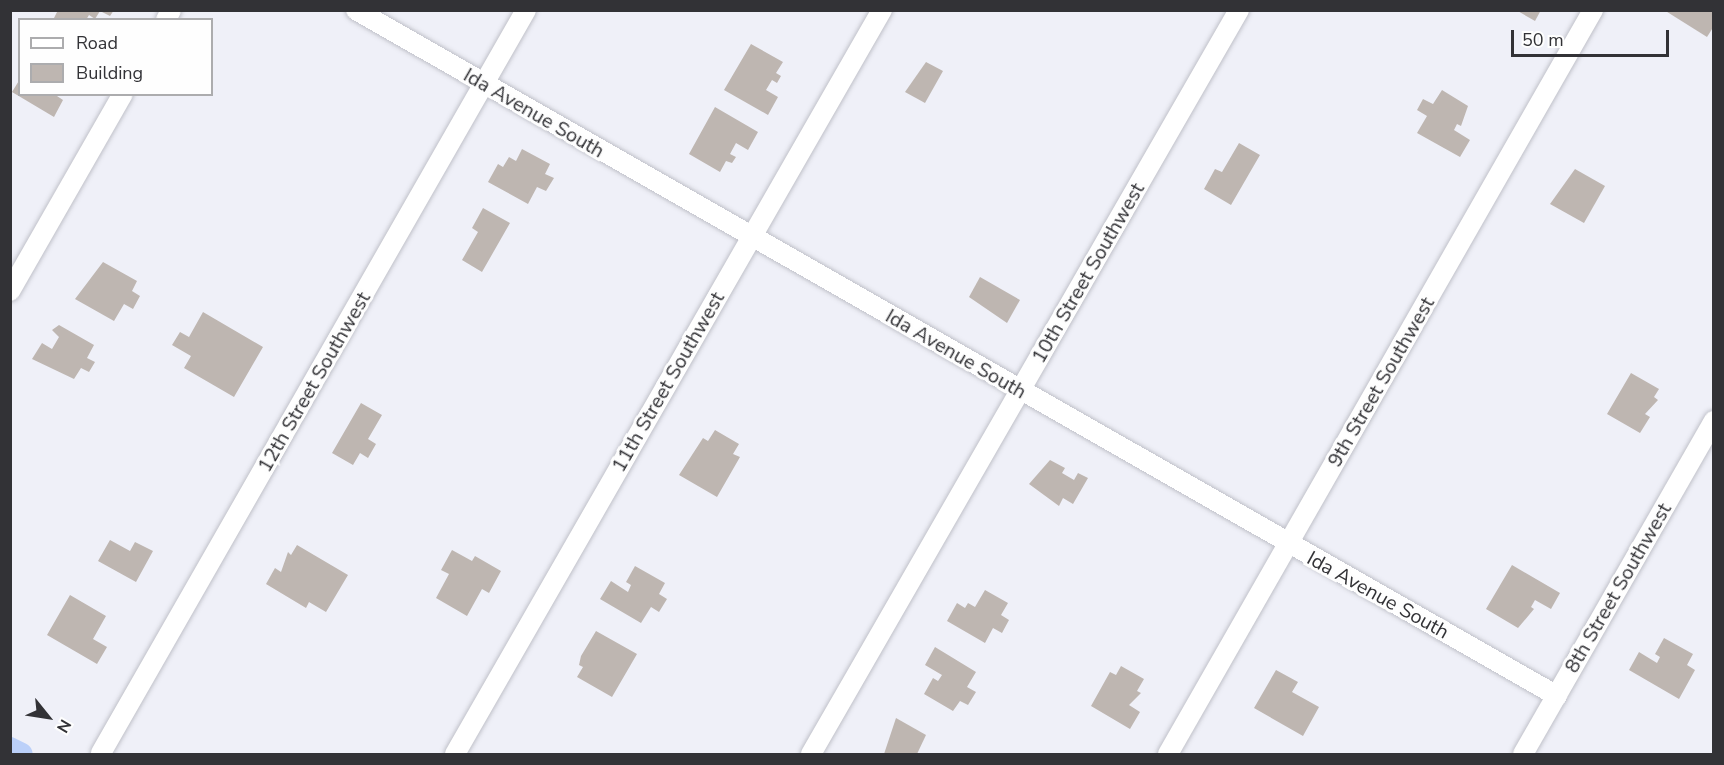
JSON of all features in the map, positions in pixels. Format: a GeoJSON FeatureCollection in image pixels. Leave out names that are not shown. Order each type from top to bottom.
{"type":"FeatureCollection","features":[{"type":"Feature","properties":{"kind":"street","name":"Ida Avenue South"},"geometry":{"type":"LineString","coordinates":[[356,10],[751,238],[1557,696]]}},
{"type":"Feature","properties":{"kind":"street","name":"12th Street Southwest"},"geometry":{"type":"LineString","coordinates":[[101,753],[526,10]]}},
{"type":"Feature","properties":{"kind":"street","name":"11th Street Southwest"},"geometry":{"type":"LineString","coordinates":[[455,754],[882,10]]}},
{"type":"Feature","properties":{"kind":"street","name":"10th Street Southwest"},"geometry":{"type":"LineString","coordinates":[[811,754],[1239,10]]}},
{"type":"Feature","properties":{"kind":"street","name":"9th Street Southwest"},"geometry":{"type":"LineString","coordinates":[[1168,754],[1593,10]]}},
{"type":"Feature","properties":{"kind":"street"},"geometry":{"type":"LineString","coordinates":[[10,291],[122,96]]}},
{"type":"Feature","properties":{"kind":"street","name":"8th Street Southwest"},"geometry":{"type":"LineString","coordinates":[[1523,754],[1713,421]]}},
{"type":"Feature","properties":{"kind":"building"},"geometry":{"type":"Polygon","coordinates":[[[58,10],[114,10],[110,16],[100,11],[96,18],[89,15],[87,18],[54,18],[58,10]]]}},
{"type":"Feature","properties":{"kind":"building"},"geometry":{"type":"Polygon","coordinates":[[[1516,10],[1541,10],[1535,21],[1516,10]]]}},
{"type":"Feature","properties":{"kind":"building"},"geometry":{"type":"Polygon","coordinates":[[[1664,10],[1714,10],[1714,26],[1707,37],[1664,10]]]}},
{"type":"Feature","properties":{"kind":"building"},"geometry":{"type":"Polygon","coordinates":[[[751,44],[783,62],[776,73],[781,76],[777,83],[772,80],[766,90],[778,97],[768,115],[724,90],[751,44]]]}},
{"type":"Feature","properties":{"kind":"building"},"geometry":{"type":"Polygon","coordinates":[[[926,62],[943,71],[925,103],[905,92],[926,62]]]}},
{"type":"Feature","properties":{"kind":"building"},"geometry":{"type":"Polygon","coordinates":[[[18,82],[18,96],[12,92],[18,82]]]}},
{"type":"Feature","properties":{"kind":"building"},"geometry":{"type":"Polygon","coordinates":[[[1442,90],[1468,106],[1461,126],[1457,124],[1454,130],[1470,140],[1460,157],[1417,133],[1427,116],[1417,110],[1423,99],[1433,104],[1442,90]]]}},
{"type":"Feature","properties":{"kind":"building"},"geometry":{"type":"Polygon","coordinates":[[[19,96],[57,96],[63,100],[54,117],[19,96]]]}},
{"type":"Feature","properties":{"kind":"building"},"geometry":{"type":"Polygon","coordinates":[[[715,107],[758,132],[748,150],[736,143],[730,154],[736,157],[732,163],[726,161],[720,172],[689,154],[715,107]]]}},
{"type":"Feature","properties":{"kind":"building"},"geometry":{"type":"Polygon","coordinates":[[[1239,143],[1260,155],[1231,205],[1204,189],[1215,169],[1222,172],[1239,143]]]}},
{"type":"Feature","properties":{"kind":"building"},"geometry":{"type":"Polygon","coordinates":[[[522,149],[550,164],[545,174],[554,178],[546,191],[537,187],[528,204],[488,182],[498,164],[503,167],[509,157],[516,161],[522,149]]]}},
{"type":"Feature","properties":{"kind":"building"},"geometry":{"type":"Polygon","coordinates":[[[1575,169],[1605,186],[1584,223],[1550,204],[1575,169]]]}},
{"type":"Feature","properties":{"kind":"building"},"geometry":{"type":"Polygon","coordinates":[[[483,208],[510,223],[482,272],[462,260],[478,232],[472,228],[483,208]]]}},
{"type":"Feature","properties":{"kind":"building"},"geometry":{"type":"Polygon","coordinates":[[[103,262],[137,281],[132,291],[140,296],[133,309],[124,304],[114,321],[75,299],[103,262]]]}},
{"type":"Feature","properties":{"kind":"building"},"geometry":{"type":"Polygon","coordinates":[[[980,277],[1020,300],[1007,323],[969,297],[980,277]]]}},
{"type":"Feature","properties":{"kind":"building"},"geometry":{"type":"Polygon","coordinates":[[[203,312],[263,347],[234,397],[184,368],[191,356],[172,345],[180,332],[189,337],[203,312]]]}},
{"type":"Feature","properties":{"kind":"building"},"geometry":{"type":"Polygon","coordinates":[[[59,325],[94,345],[87,358],[95,362],[89,372],[81,368],[74,379],[32,359],[42,343],[52,349],[59,337],[52,330],[59,325]]]}},
{"type":"Feature","properties":{"kind":"building"},"geometry":{"type":"Polygon","coordinates":[[[1631,373],[1659,389],[1654,397],[1658,400],[1645,414],[1650,417],[1640,433],[1607,414],[1631,373]]]}},
{"type":"Feature","properties":{"kind":"building"},"geometry":{"type":"Polygon","coordinates":[[[361,403],[382,415],[368,439],[376,444],[368,458],[360,453],[353,465],[332,453],[361,403]]]}},
{"type":"Feature","properties":{"kind":"building"},"geometry":{"type":"Polygon","coordinates":[[[715,430],[739,444],[733,454],[740,457],[717,497],[679,475],[703,438],[708,441],[715,430]]]}},
{"type":"Feature","properties":{"kind":"building"},"geometry":{"type":"Polygon","coordinates":[[[1050,460],[1065,468],[1062,473],[1074,480],[1078,473],[1088,478],[1073,504],[1063,498],[1059,506],[1029,484],[1050,460]]]}},
{"type":"Feature","properties":{"kind":"building"},"geometry":{"type":"Polygon","coordinates":[[[110,540],[130,551],[135,542],[153,551],[136,582],[98,561],[110,540]]]}},
{"type":"Feature","properties":{"kind":"building"},"geometry":{"type":"Polygon","coordinates":[[[297,545],[348,575],[326,612],[309,602],[306,608],[266,584],[275,568],[281,572],[288,552],[291,555],[297,545]]]}},
{"type":"Feature","properties":{"kind":"building"},"geometry":{"type":"Polygon","coordinates":[[[452,550],[472,561],[475,556],[501,571],[489,593],[482,589],[467,616],[436,598],[449,574],[441,570],[452,550]]]}},
{"type":"Feature","properties":{"kind":"building"},"geometry":{"type":"Polygon","coordinates":[[[1512,565],[1560,593],[1551,609],[1535,600],[1531,607],[1534,609],[1518,628],[1486,609],[1512,565]]]}},
{"type":"Feature","properties":{"kind":"building"},"geometry":{"type":"Polygon","coordinates":[[[635,566],[665,583],[659,594],[667,599],[659,612],[651,607],[641,623],[600,599],[611,581],[628,592],[631,585],[626,582],[635,566]]]}},
{"type":"Feature","properties":{"kind":"building"},"geometry":{"type":"Polygon","coordinates":[[[985,590],[1008,603],[1001,615],[1009,620],[1002,633],[993,628],[985,643],[947,621],[957,603],[965,608],[968,603],[975,607],[985,590]]]}},
{"type":"Feature","properties":{"kind":"building"},"geometry":{"type":"Polygon","coordinates":[[[70,595],[106,616],[93,639],[107,647],[97,664],[47,635],[70,595]]]}},
{"type":"Feature","properties":{"kind":"building"},"geometry":{"type":"Polygon","coordinates":[[[596,631],[637,654],[612,697],[577,677],[583,667],[579,665],[581,656],[596,631]]]}},
{"type":"Feature","properties":{"kind":"building"},"geometry":{"type":"Polygon","coordinates":[[[1664,638],[1693,654],[1687,665],[1695,670],[1679,699],[1629,670],[1639,652],[1657,663],[1660,657],[1655,654],[1664,638]]]}},
{"type":"Feature","properties":{"kind":"building"},"geometry":{"type":"Polygon","coordinates":[[[935,647],[976,672],[967,687],[976,692],[968,705],[960,701],[953,711],[924,694],[933,678],[938,681],[942,675],[925,665],[935,647]]]}},
{"type":"Feature","properties":{"kind":"building"},"geometry":{"type":"Polygon","coordinates":[[[1121,666],[1144,679],[1137,691],[1141,693],[1129,705],[1140,712],[1130,729],[1091,706],[1110,672],[1116,675],[1121,666]]]}},
{"type":"Feature","properties":{"kind":"building"},"geometry":{"type":"Polygon","coordinates":[[[1276,670],[1298,682],[1292,692],[1319,707],[1303,736],[1254,708],[1276,670]]]}},
{"type":"Feature","properties":{"kind":"building"},"geometry":{"type":"Polygon","coordinates":[[[896,718],[926,735],[917,754],[884,754],[896,718]]]}},
{"type":"Feature","properties":{"kind":"waterway"},"geometry":{"type":"LineString","coordinates":[[10,748],[22,754]]}}]}
